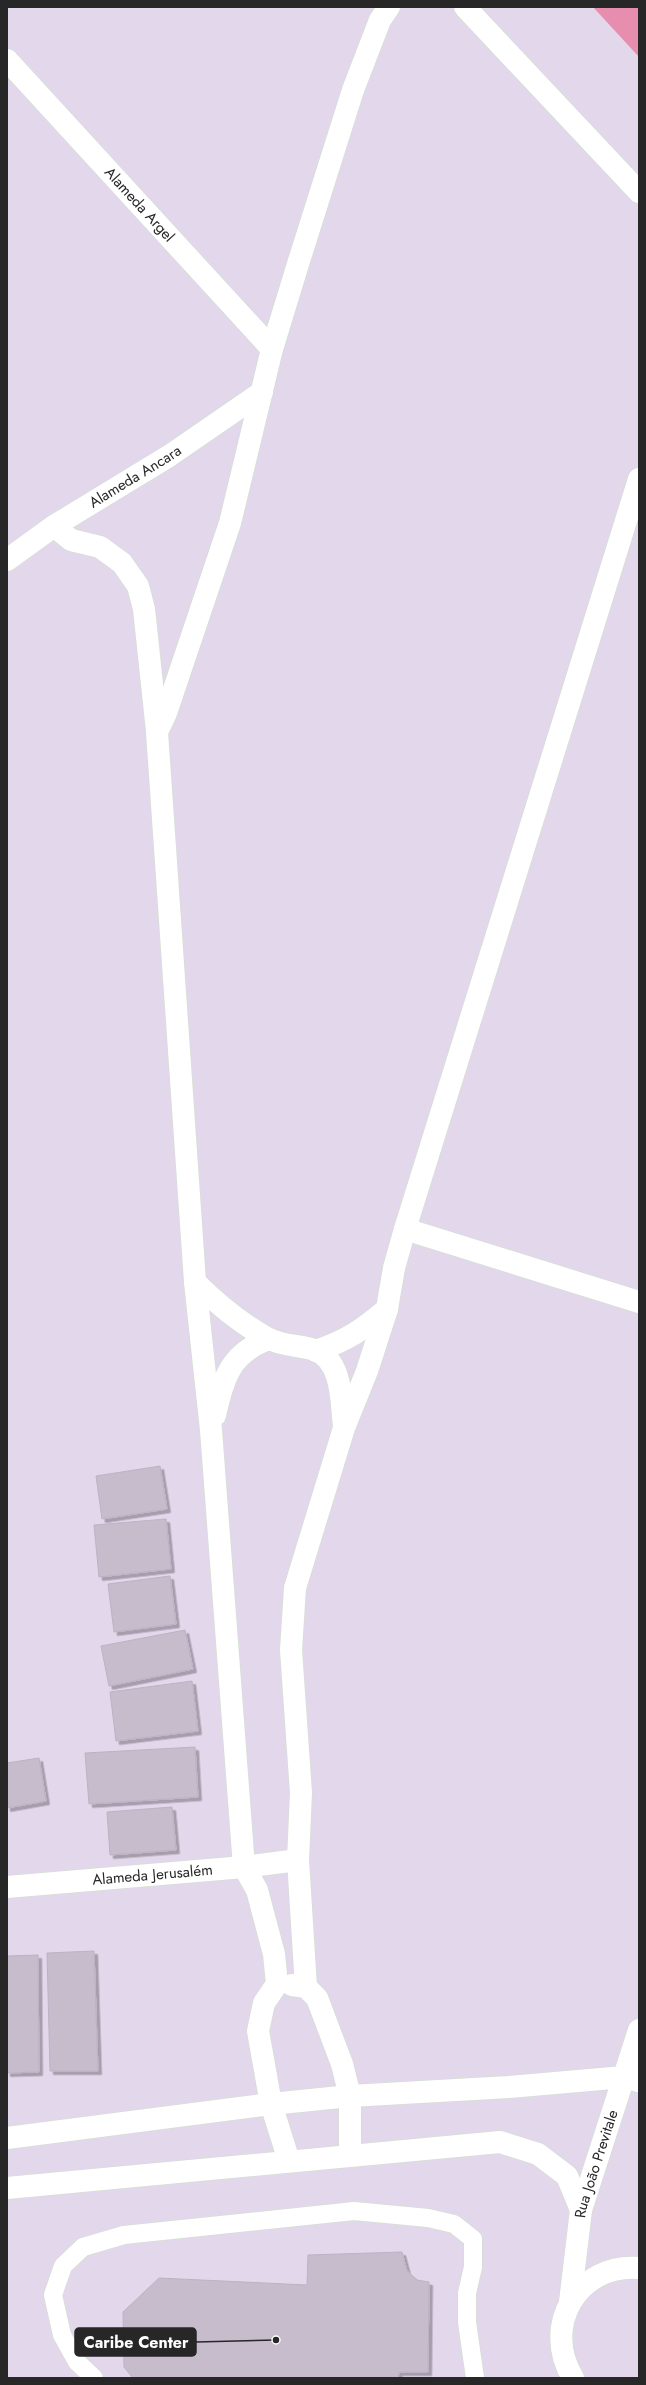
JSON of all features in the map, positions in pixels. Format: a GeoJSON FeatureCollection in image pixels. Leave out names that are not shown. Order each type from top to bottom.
{"type":"FeatureCollection","features":[{"type":"Feature","properties":{"kind":"street"},"geometry":{"type":"LineString","coordinates":[[157,732],[166,714],[230,522],[272,349],[353,90],[380,20],[389,7]]}},
{"type":"Feature","properties":{"kind":"street"},"geometry":{"type":"LineString","coordinates":[[465,7],[639,192]]}},
{"type":"Feature","properties":{"kind":"street","name":"Alameda Argel"},"geometry":{"type":"LineString","coordinates":[[7,60],[272,349]]}},
{"type":"Feature","properties":{"kind":"street","name":"Alameda Ancara"},"geometry":{"type":"LineString","coordinates":[[7,560],[54,526],[169,456],[262,392]]}},
{"type":"Feature","properties":{"kind":"street"},"geometry":{"type":"LineString","coordinates":[[306,1987],[298,1860],[301,1793],[291,1650],[295,1588],[344,1428],[367,1371],[387,1309],[394,1268],[405,1229],[639,479]]}},
{"type":"Feature","properties":{"kind":"street"},"geometry":{"type":"LineString","coordinates":[[54,526],[71,540],[100,547],[122,563],[138,586],[144,609],[157,732],[195,1282],[211,1430],[244,1867],[257,1890],[263,1909],[274,1954],[277,1984],[264,2003],[258,2031],[271,2104],[289,2161]]}},
{"type":"Feature","properties":{"kind":"street"},"geometry":{"type":"LineString","coordinates":[[405,1229],[639,1302]]}},
{"type":"Feature","properties":{"kind":"street"},"geometry":{"type":"LineString","coordinates":[[195,1282],[223,1309],[269,1339],[316,1351],[333,1365],[339,1386],[344,1428]]}},
{"type":"Feature","properties":{"kind":"street"},"geometry":{"type":"LineString","coordinates":[[316,1351],[345,1340],[363,1329],[387,1309]]}},
{"type":"Feature","properties":{"kind":"street"},"geometry":{"type":"LineString","coordinates":[[211,1430],[223,1379],[239,1357],[259,1343],[269,1339]]}},
{"type":"Feature","properties":{"kind":"street","name":"Alameda Jerusalém"},"geometry":{"type":"LineString","coordinates":[[7,1887],[244,1867],[298,1860]]}},
{"type":"Feature","properties":{"kind":"street"},"geometry":{"type":"LineString","coordinates":[[277,1984],[306,1987],[317,1998],[323,2010],[342,2064],[350,2096],[350,2155]]}},
{"type":"Feature","properties":{"kind":"street","name":"Rua João Previtale"},"geometry":{"type":"LineString","coordinates":[[570,2302],[581,2210],[631,2079],[639,2030]]}},
{"type":"Feature","properties":{"kind":"street"},"geometry":{"type":"LineString","coordinates":[[7,2138],[271,2104],[350,2096],[631,2079]]}},
{"type":"Feature","properties":{"kind":"street"},"geometry":{"type":"LineString","coordinates":[[7,2188],[500,2142],[538,2154],[567,2176],[581,2210]]}},
{"type":"Feature","properties":{"kind":"street"},"geometry":{"type":"LineString","coordinates":[[573,2378],[562,2353],[560,2335],[563,2318],[570,2302],[585,2284],[605,2272],[627,2267],[639,2268]]}},
{"type":"Feature","properties":{"kind":"lane"},"geometry":{"type":"LineString","coordinates":[[94,2378],[78,2362],[62,2335],[53,2295],[63,2266],[83,2247],[124,2235],[354,2211],[434,2219],[454,2224],[473,2239],[473,2267],[467,2293],[467,2322],[475,2378]]}},
{"type":"Feature","properties":{"kind":"shaded area"},"geometry":{"type":"Polygon","coordinates":[[[593,7],[639,7],[639,57],[593,7]]]}},
{"type":"Feature","properties":{"kind":"building"},"geometry":{"type":"Polygon","coordinates":[[[160,1466],[167,1509],[102,1519],[96,1476],[160,1466]]]}},
{"type":"Feature","properties":{"kind":"building"},"geometry":{"type":"Polygon","coordinates":[[[166,1519],[171,1569],[99,1577],[94,1525],[166,1519]]]}},
{"type":"Feature","properties":{"kind":"building"},"geometry":{"type":"Polygon","coordinates":[[[170,1576],[176,1624],[114,1632],[108,1584],[170,1576]]]}},
{"type":"Feature","properties":{"kind":"building"},"geometry":{"type":"Polygon","coordinates":[[[185,1630],[193,1669],[109,1686],[101,1646],[185,1630]]]}},
{"type":"Feature","properties":{"kind":"building"},"geometry":{"type":"Polygon","coordinates":[[[192,1681],[198,1731],[116,1741],[110,1692],[192,1681]]]}},
{"type":"Feature","properties":{"kind":"building"},"geometry":{"type":"Polygon","coordinates":[[[195,1747],[198,1797],[89,1804],[85,1753],[195,1747]]]}},
{"type":"Feature","properties":{"kind":"building"},"geometry":{"type":"Polygon","coordinates":[[[39,1758],[46,1801],[7,1808],[7,1763],[39,1758]]]}},
{"type":"Feature","properties":{"kind":"building"},"geometry":{"type":"Polygon","coordinates":[[[172,1807],[176,1850],[110,1855],[107,1812],[172,1807]]]}},
{"type":"Feature","properties":{"kind":"building"},"geometry":{"type":"Polygon","coordinates":[[[94,1951],[98,2071],[50,2071],[47,1953],[94,1951]]]}},
{"type":"Feature","properties":{"kind":"building"},"geometry":{"type":"Polygon","coordinates":[[[38,1955],[39,2072],[7,2073],[7,1956],[38,1955]]]}},
{"type":"Feature","properties":{"kind":"building"},"geometry":{"type":"Polygon","coordinates":[[[402,2252],[407,2271],[417,2280],[429,2282],[428,2372],[399,2372],[398,2378],[133,2378],[124,2367],[123,2312],[159,2278],[307,2285],[308,2255],[402,2252]]]}},
{"type":"Feature","properties":{"kind":"place","name":"Caribe Center"},"geometry":{"type":"Point","coordinates":[276,2340]}}]}
